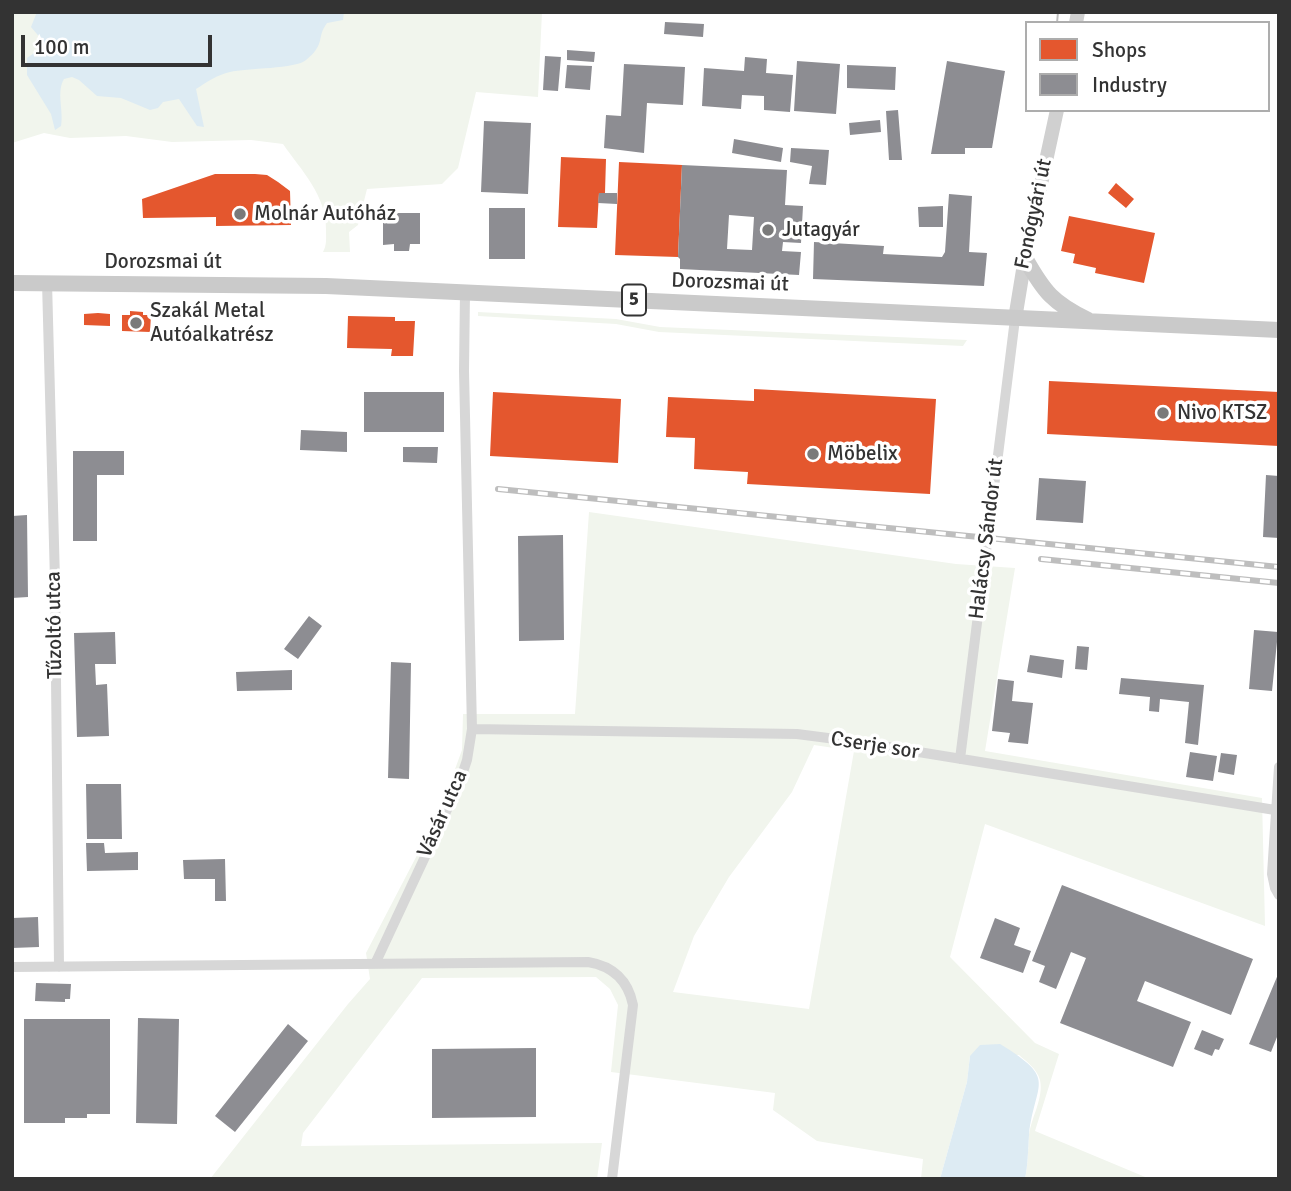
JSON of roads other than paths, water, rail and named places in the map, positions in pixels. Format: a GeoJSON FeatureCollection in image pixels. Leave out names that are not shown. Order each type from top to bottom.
{"type":"FeatureCollection","features":[{"type":"Feature","properties":{"kind":"main road"},"geometry":{"type":"LineString","coordinates":[[1025,258],[1047,293],[1063,308],[1093,322]]}},
{"type":"Feature","properties":{"kind":"main road","name":"Dorozsmai út"},"geometry":{"type":"LineString","coordinates":[[12,283],[247,284],[465,292],[1279,330]]}},
{"type":"Feature","properties":{"kind":"street","name":"Fonógyári út"},"geometry":{"type":"LineString","coordinates":[[1015,319],[1025,258],[1057,112]]}},
{"type":"Feature","properties":{"kind":"street","name":"Tűzoltó utca"},"geometry":{"type":"LineString","coordinates":[[47,282],[55,581],[58,967]]}},
{"type":"Feature","properties":{"kind":"street","name":"Vásár utca"},"geometry":{"type":"LineString","coordinates":[[375,964],[459,784],[467,760],[471,729],[464,410],[465,292]]}},
{"type":"Feature","properties":{"kind":"street","name":"Halácsy Sándor út"},"geometry":{"type":"LineString","coordinates":[[960,759],[1015,319]]}},
{"type":"Feature","properties":{"kind":"street","name":"Cserje sor"},"geometry":{"type":"LineString","coordinates":[[471,729],[797,734],[1275,810]]}},
{"type":"Feature","properties":{"kind":"street"},"geometry":{"type":"LineString","coordinates":[[1279,767],[1272,874],[1279,895]]}},
{"type":"Feature","properties":{"kind":"street"},"geometry":{"type":"LineString","coordinates":[[12,967],[588,962],[604,966],[618,975],[628,988],[633,1013],[612,1179]]}},
{"type":"Feature","properties":{"kind":"tram line"},"geometry":{"type":"LineString","coordinates":[[1057,21],[1058,12]]}},
{"type":"Feature","properties":{"kind":"railway"},"geometry":{"type":"LineString","coordinates":[[498,489],[1279,567]]}},
{"type":"Feature","properties":{"kind":"railway"},"geometry":{"type":"LineString","coordinates":[[1041,559],[1279,583]]}},
{"type":"Feature","properties":{"kind":"place","name":"Molnár Autóház"},"geometry":{"type":"Point","coordinates":[240,214]}},
{"type":"Feature","properties":{"kind":"place","name":"Jutagyár"},"geometry":{"type":"Point","coordinates":[768,230]}},
{"type":"Feature","properties":{"kind":"place","name":"Szakál Metal Autóalkatrész"},"geometry":{"type":"Point","coordinates":[136,323]}},
{"type":"Feature","properties":{"kind":"place","name":"Nivo KTSZ"},"geometry":{"type":"Point","coordinates":[1163,413]}},
{"type":"Feature","properties":{"kind":"place","name":"Möbelix"},"geometry":{"type":"Point","coordinates":[813,454]}}]}
